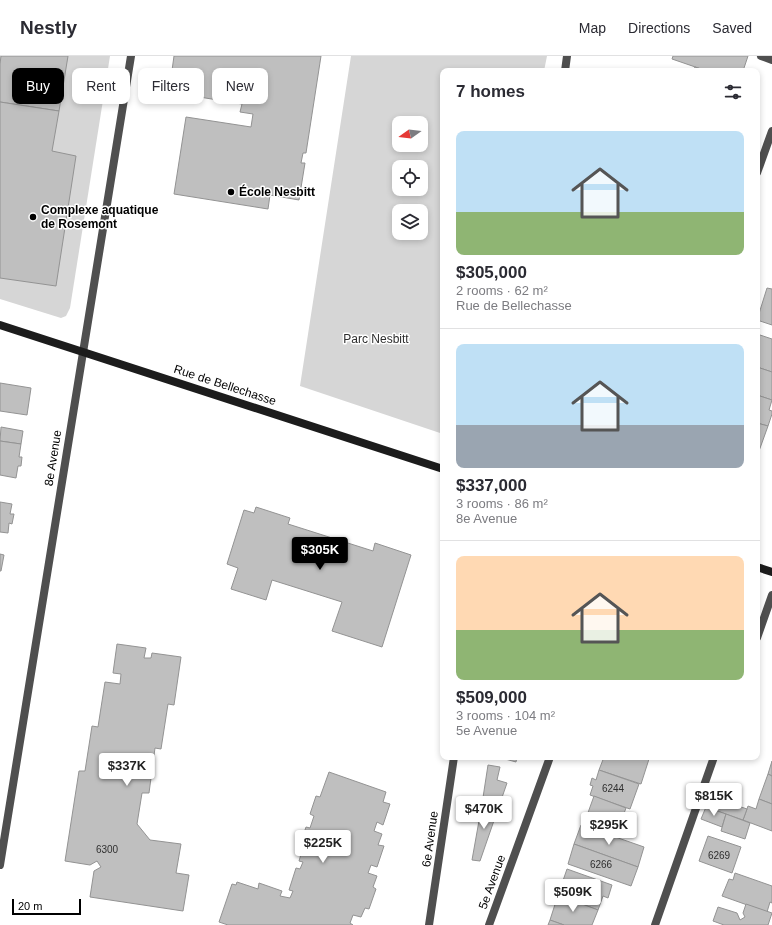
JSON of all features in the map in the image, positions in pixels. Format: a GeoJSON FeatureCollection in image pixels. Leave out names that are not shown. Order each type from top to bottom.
{"type":"FeatureCollection","features":[{"type":"Feature","properties":{"kind":"street","name":"8e Avenue"},"geometry":{"type":"LineString","coordinates":[[0,865],[131,56]]}},
{"type":"Feature","properties":{"kind":"street"},"geometry":{"type":"LineString","coordinates":[[565,68],[567,56]]}},
{"type":"Feature","properties":{"kind":"street"},"geometry":{"type":"LineString","coordinates":[[761,56],[772,60]]}},
{"type":"Feature","properties":{"kind":"street"},"geometry":{"type":"LineString","coordinates":[[760,165],[772,131]]}},
{"type":"Feature","properties":{"kind":"street","name":"Rue de Bellechasse"},"geometry":{"type":"LineString","coordinates":[[0,325],[440,468]]}},
{"type":"Feature","properties":{"kind":"street"},"geometry":{"type":"LineString","coordinates":[[760,568],[772,572]]}},
{"type":"Feature","properties":{"kind":"street"},"geometry":{"type":"LineString","coordinates":[[760,629],[772,595]]}},
{"type":"Feature","properties":{"kind":"street","name":"6e Avenue"},"geometry":{"type":"LineString","coordinates":[[430,925],[454,760]]}},
{"type":"Feature","properties":{"kind":"street","name":"5e Avenue"},"geometry":{"type":"LineString","coordinates":[[489,925],[549,760]]}},
{"type":"Feature","properties":{"kind":"street"},"geometry":{"type":"LineString","coordinates":[[655,925],[713,760]]}},
{"type":"Feature","properties":{"kind":"green space"},"geometry":{"type":"Polygon","coordinates":[[[0,56],[110,56],[108,68],[72,68],[72,104],[102,104],[70,308],[66,316],[61,318],[0,299],[0,56]]]}},
{"type":"Feature","properties":{"kind":"green space","name":"Parc Nesbitt"},"geometry":{"type":"Polygon","coordinates":[[[351,56],[547,56],[545,68],[440,68],[440,433],[300,386],[351,56]]]}},
{"type":"Feature","properties":{"kind":"building"},"geometry":{"type":"Polygon","coordinates":[[[1,56],[68,56],[64,80],[64,68],[12,68],[12,104],[0,102],[1,56]]]}},
{"type":"Feature","properties":{"kind":"building","name":"École Nesbitt"},"geometry":{"type":"Polygon","coordinates":[[[174,56],[321,56],[306,153],[303,153],[301,163],[305,163],[299,200],[270,195],[268,209],[174,194],[186,117],[251,127],[253,114],[240,112],[242,104],[268,104],[268,68],[212,68],[212,99],[204,98],[204,68],[172,68],[174,56]]]}},
{"type":"Feature","properties":{"kind":"building"},"geometry":{"type":"Polygon","coordinates":[[[673,56],[748,56],[744,68],[698,68],[672,59],[673,56]]]}},
{"type":"Feature","properties":{"kind":"building","name":"Complexe aquatique de Rosemont"},"geometry":{"type":"Polygon","coordinates":[[[0,102],[59,111],[52,151],[76,156],[56,286],[0,278],[0,102]]]}},
{"type":"Feature","properties":{"kind":"building"},"geometry":{"type":"Polygon","coordinates":[[[13,104],[60,104],[59,111],[13,104]]]}},
{"type":"Feature","properties":{"kind":"building"},"geometry":{"type":"Polygon","coordinates":[[[767,288],[772,289],[772,325],[760,321],[760,310],[767,288]]]}},
{"type":"Feature","properties":{"kind":"building"},"geometry":{"type":"Polygon","coordinates":[[[760,335],[772,339],[772,372],[760,368],[760,335]]]}},
{"type":"Feature","properties":{"kind":"building"},"geometry":{"type":"Polygon","coordinates":[[[760,368],[772,372],[772,400],[760,396],[760,368]]]}},
{"type":"Feature","properties":{"kind":"building"},"geometry":{"type":"Polygon","coordinates":[[[0,383],[31,388],[27,415],[0,411],[0,383]]]}},
{"type":"Feature","properties":{"kind":"building"},"geometry":{"type":"Polygon","coordinates":[[[760,396],[772,400],[769,410],[772,411],[772,414],[768,426],[760,424],[760,396]]]}},
{"type":"Feature","properties":{"kind":"building"},"geometry":{"type":"Polygon","coordinates":[[[760,424],[768,426],[760,448],[760,424]]]}},
{"type":"Feature","properties":{"kind":"building"},"geometry":{"type":"Polygon","coordinates":[[[1,427],[23,431],[21,444],[0,441],[1,427]]]}},
{"type":"Feature","properties":{"kind":"building"},"geometry":{"type":"Polygon","coordinates":[[[0,441],[21,444],[19,457],[22,457],[21,466],[18,466],[16,478],[0,475],[0,441]]]}},
{"type":"Feature","properties":{"kind":"building"},"geometry":{"type":"Polygon","coordinates":[[[0,502],[12,504],[10,514],[14,514],[12,524],[9,523],[8,533],[0,532],[0,502]]]}},
{"type":"Feature","properties":{"kind":"building"},"geometry":{"type":"Polygon","coordinates":[[[256,507],[290,518],[288,524],[373,551],[375,543],[411,555],[382,647],[332,631],[342,602],[272,580],[266,600],[231,589],[238,568],[227,564],[244,510],[254,513],[256,507]]]}},
{"type":"Feature","properties":{"kind":"building"},"geometry":{"type":"Polygon","coordinates":[[[0,554],[4,555],[1,571],[0,571],[0,554]]]}},
{"type":"Feature","properties":{"kind":"building"},"geometry":{"type":"Polygon","coordinates":[[[117,644],[146,648],[144,658],[151,658],[152,653],[181,657],[174,705],[168,704],[161,749],[155,748],[149,793],[142,793],[137,824],[150,840],[181,844],[176,873],[189,875],[183,911],[90,897],[94,871],[101,867],[97,861],[90,865],[65,861],[79,771],[85,771],[92,726],[98,727],[105,682],[120,684],[121,674],[113,673],[117,644]]]}},
{"type":"Feature","properties":{"kind":"building"},"geometry":{"type":"Polygon","coordinates":[[[603,760],[649,760],[641,784],[599,770],[603,760]]]}},
{"type":"Feature","properties":{"kind":"building"},"geometry":{"type":"Polygon","coordinates":[[[772,761],[772,776],[768,774],[772,761]]]}},
{"type":"Feature","properties":{"kind":"building"},"geometry":{"type":"Polygon","coordinates":[[[488,765],[500,767],[497,780],[507,783],[498,809],[482,804],[488,765]]]}},
{"type":"Feature","properties":{"kind":"building"},"geometry":{"type":"Polygon","coordinates":[[[599,770],[639,784],[630,809],[590,795],[593,786],[590,785],[592,778],[596,780],[599,770]]]}},
{"type":"Feature","properties":{"kind":"building"},"geometry":{"type":"Polygon","coordinates":[[[329,772],[386,792],[383,802],[390,804],[383,825],[377,822],[374,831],[382,834],[378,845],[384,846],[377,867],[371,865],[368,873],[377,876],[373,887],[376,889],[369,909],[365,908],[361,917],[353,915],[350,923],[353,925],[228,925],[219,922],[232,884],[236,885],[237,882],[258,889],[259,883],[282,891],[280,896],[290,898],[293,891],[289,890],[296,868],[300,869],[303,862],[299,861],[302,851],[298,850],[306,827],[310,828],[314,816],[310,814],[316,796],[320,797],[329,772]]]}},
{"type":"Feature","properties":{"kind":"building"},"geometry":{"type":"Polygon","coordinates":[[[768,774],[772,776],[772,804],[759,799],[768,774]]]}},
{"type":"Feature","properties":{"kind":"building"},"geometry":{"type":"Polygon","coordinates":[[[594,796],[626,808],[617,832],[585,821],[594,796]]]}},
{"type":"Feature","properties":{"kind":"building"},"geometry":{"type":"Polygon","coordinates":[[[759,799],[772,804],[772,831],[743,820],[748,806],[756,809],[759,799]]]}},
{"type":"Feature","properties":{"kind":"building"},"geometry":{"type":"Polygon","coordinates":[[[721,800],[747,809],[743,820],[717,811],[721,800]]]}},
{"type":"Feature","properties":{"kind":"building"},"geometry":{"type":"Polygon","coordinates":[[[482,804],[498,809],[480,861],[472,860],[482,804]]]}},
{"type":"Feature","properties":{"kind":"building"},"geometry":{"type":"Polygon","coordinates":[[[706,807],[726,814],[722,827],[701,819],[706,807]]]}},
{"type":"Feature","properties":{"kind":"building"},"geometry":{"type":"Polygon","coordinates":[[[726,814],[750,823],[745,839],[721,831],[726,814]]]}},
{"type":"Feature","properties":{"kind":"building"},"geometry":{"type":"Polygon","coordinates":[[[581,825],[644,847],[638,867],[574,844],[581,825]]]}},
{"type":"Feature","properties":{"kind":"building"},"geometry":{"type":"Polygon","coordinates":[[[708,836],[741,847],[732,873],[699,861],[708,836]]]}},
{"type":"Feature","properties":{"kind":"building"},"geometry":{"type":"Polygon","coordinates":[[[574,844],[638,867],[631,886],[568,864],[574,844]]]}},
{"type":"Feature","properties":{"kind":"building"},"geometry":{"type":"Polygon","coordinates":[[[567,869],[612,885],[608,898],[603,896],[598,910],[558,895],[567,869]]]}},
{"type":"Feature","properties":{"kind":"building"},"geometry":{"type":"Polygon","coordinates":[[[735,873],[772,886],[772,903],[770,902],[767,912],[722,896],[729,879],[733,880],[735,873]]]}},
{"type":"Feature","properties":{"kind":"building"},"geometry":{"type":"Polygon","coordinates":[[[558,895],[598,910],[592,925],[564,925],[550,920],[558,895]]]}},
{"type":"Feature","properties":{"kind":"building"},"geometry":{"type":"Polygon","coordinates":[[[746,904],[772,913],[768,925],[724,925],[713,921],[718,907],[737,913],[740,920],[745,917],[743,913],[746,904]]]}},
{"type":"Feature","properties":{"kind":"building"},"geometry":{"type":"Polygon","coordinates":[[[550,920],[564,925],[548,925],[550,920]]]}},
{"type":"Feature","properties":{"kind":"place","name":"École Nesbitt"},"geometry":{"type":"Point","coordinates":[231,192]}},
{"type":"Feature","properties":{"kind":"place","name":"Complexe aquatique de Rosemont"},"geometry":{"type":"Point","coordinates":[33,217]}}]}
